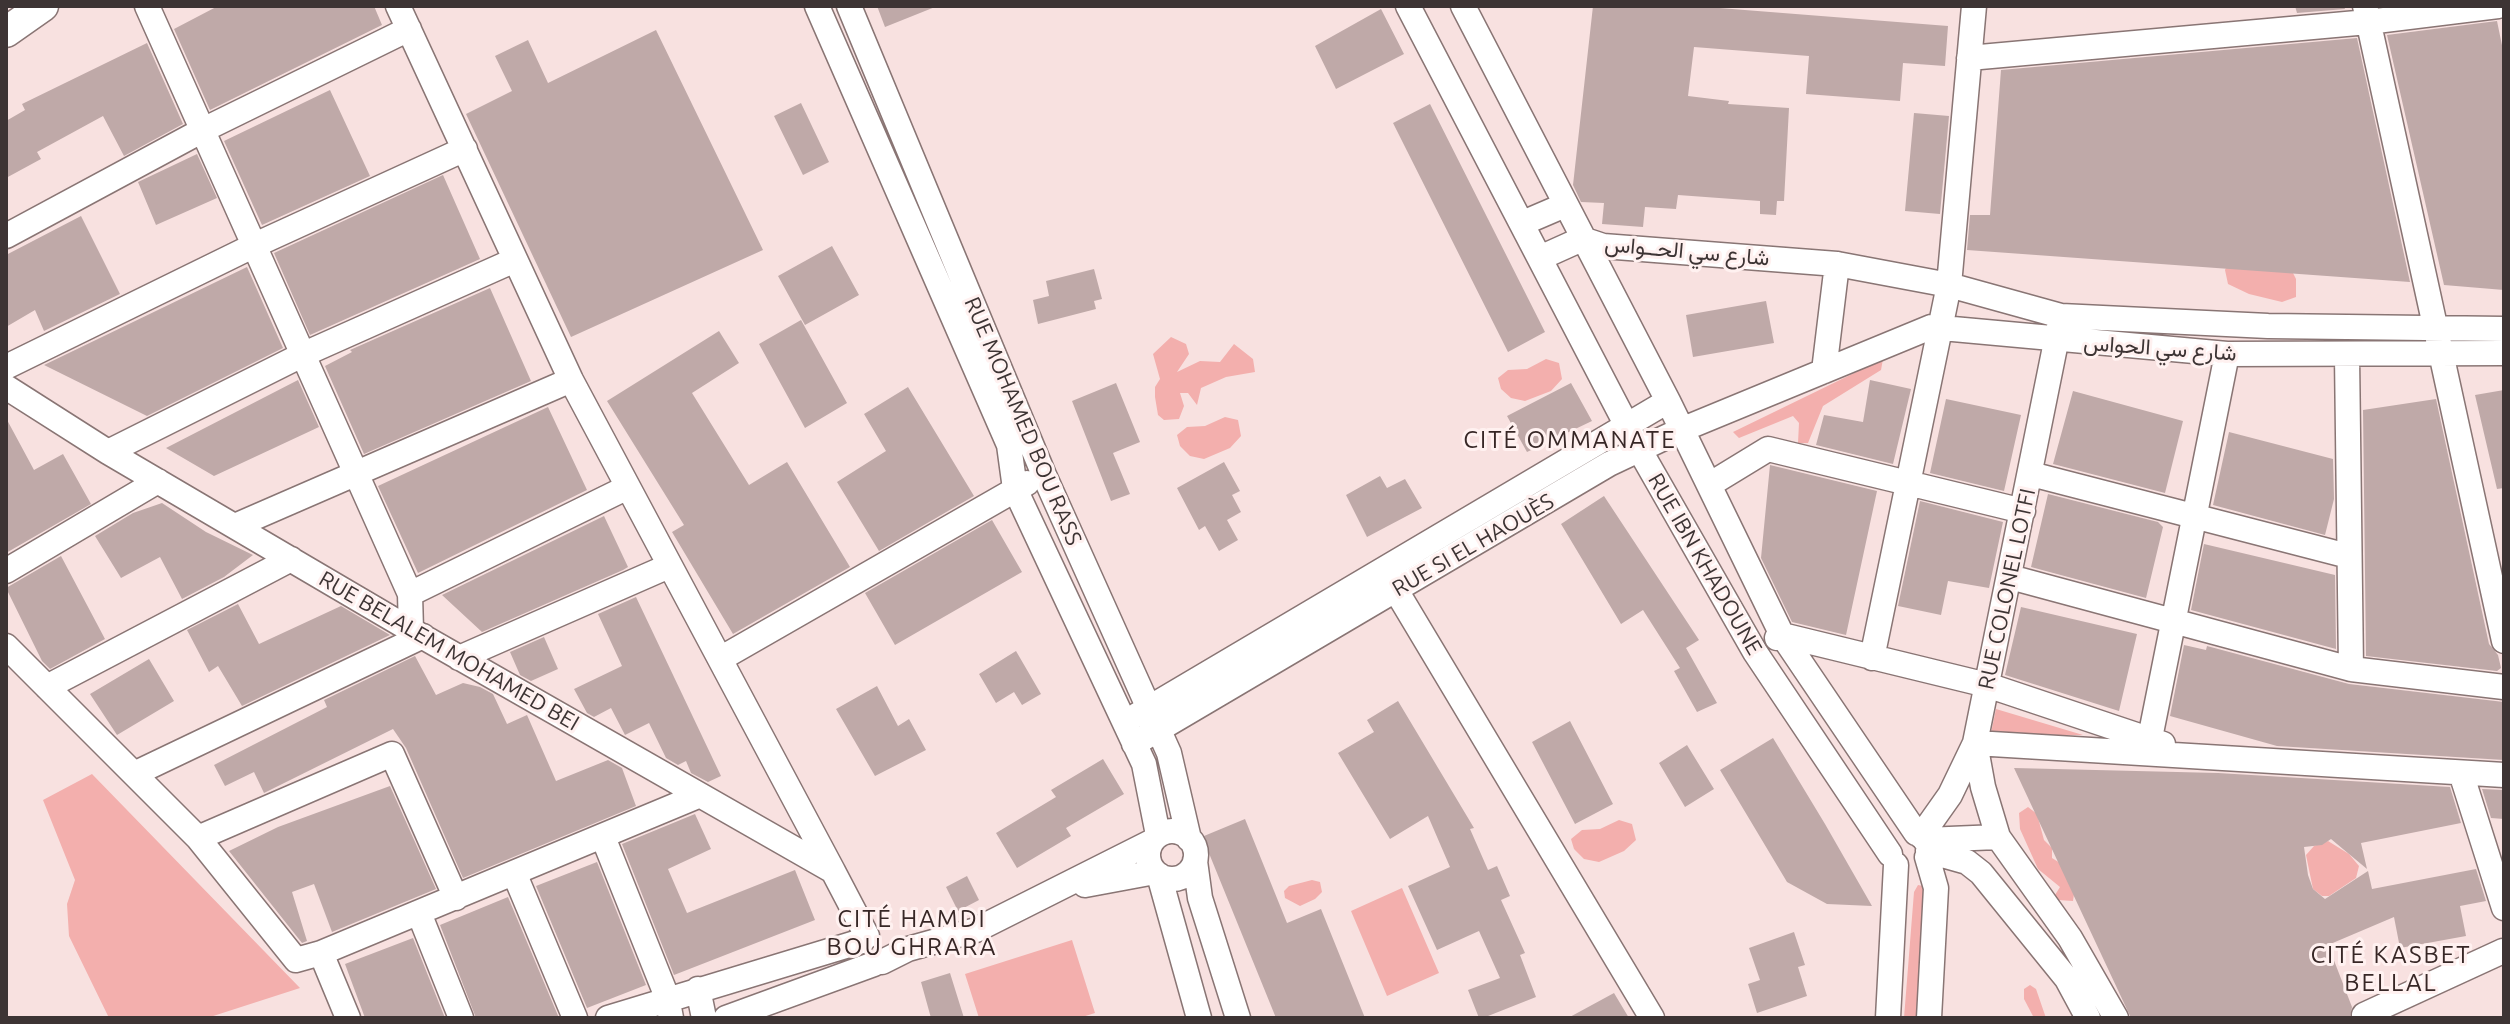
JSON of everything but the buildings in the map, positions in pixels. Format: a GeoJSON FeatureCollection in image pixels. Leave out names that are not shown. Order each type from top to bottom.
{"type":"FeatureCollection","features":[{"type":"Feature","properties":{"kind":"main road"},"geometry":{"type":"LineString","coordinates":[[6,32],[43,6]]}},
{"type":"Feature","properties":{"kind":"street"},"geometry":{"type":"LineString","coordinates":[[134,774],[417,633],[410,594],[147,6]]}},
{"type":"Feature","properties":{"kind":"street"},"geometry":{"type":"LineString","coordinates":[[398,6],[571,380],[626,488],[871,938]]}},
{"type":"Feature","properties":{"kind":"street","name":"RUE MOHAMED BOU RASS"},"geometry":{"type":"LineString","coordinates":[[817,6],[1009,445],[1015,489],[1144,764],[1155,839]]}},
{"type":"Feature","properties":{"kind":"street","name":"RUE MOHAMED BOU RASS"},"geometry":{"type":"LineString","coordinates":[[849,6],[1044,475],[1169,753],[1200,898],[1238,1018]]}},
{"type":"Feature","properties":{"kind":"street","name":"RUE IBN KHADOUNE"},"geometry":{"type":"LineString","coordinates":[[1408,6],[1542,257],[1639,449],[1755,652],[1893,859]]}},
{"type":"Feature","properties":{"kind":"street","name":"RUE IBN KHADOUNE"},"geometry":{"type":"LineString","coordinates":[[1463,6],[1668,401],[1782,635],[1923,844],[1936,888],[1929,1018]]}},
{"type":"Feature","properties":{"kind":"street"},"geometry":{"type":"LineString","coordinates":[[1872,658],[1949,285],[1974,6]]}},
{"type":"Feature","properties":{"kind":"street"},"geometry":{"type":"LineString","coordinates":[[1969,58],[2367,14],[2498,6]]}},
{"type":"Feature","properties":{"kind":"street"},"geometry":{"type":"LineString","coordinates":[[2367,14],[2434,331],[2499,593],[2504,641]]}},
{"type":"Feature","properties":{"kind":"street"},"geometry":{"type":"LineString","coordinates":[[6,236],[203,130],[409,29]]}},
{"type":"Feature","properties":{"kind":"street"},"geometry":{"type":"LineString","coordinates":[[7,384],[255,245],[465,149]]}},
{"type":"Feature","properties":{"kind":"street"},"geometry":{"type":"LineString","coordinates":[[1523,223],[1565,205]]}},
{"type":"Feature","properties":{"kind":"street","name":"شارع سي الحــواس"},"geometry":{"type":"LineString","coordinates":[[1542,257],[1582,239],[1603,246],[1837,264]]}},
{"type":"Feature","properties":{"kind":"street"},"geometry":{"type":"LineString","coordinates":[[108,452],[302,355],[515,260]]}},
{"type":"Feature","properties":{"kind":"street"},"geometry":{"type":"LineString","coordinates":[[1824,371],[1837,264]]}},
{"type":"Feature","properties":{"kind":"street","name":"شارع سي الحواس"},"geometry":{"type":"LineString","coordinates":[[1837,264],[1949,285],[2058,328],[2227,354],[2347,356],[2504,353]]}},
{"type":"Feature","properties":{"kind":"street","name":"شارع سي الحواس"},"geometry":{"type":"LineString","coordinates":[[1824,371],[1931,327],[2504,329]]}},
{"type":"Feature","properties":{"kind":"street","name":"RUE COLONEL LOTFI"},"geometry":{"type":"LineString","coordinates":[[2058,328],[1975,743],[1983,787],[1998,837],[2070,938],[2116,1018]]}},
{"type":"Feature","properties":{"kind":"street"},"geometry":{"type":"LineString","coordinates":[[2149,747],[2227,354]]}},
{"type":"Feature","properties":{"kind":"street"},"geometry":{"type":"LineString","coordinates":[[2347,356],[2351,669]]}},
{"type":"Feature","properties":{"kind":"street","name":"RUE SI EL HAOUÈS"},"geometry":{"type":"LineString","coordinates":[[1154,719],[1396,590],[1639,449],[1824,371]]}},
{"type":"Feature","properties":{"kind":"street"},"geometry":{"type":"LineString","coordinates":[[235,526],[357,476],[571,380]]}},
{"type":"Feature","properties":{"kind":"street","name":"RUE BELALEM MOHAMED BEI"},"geometry":{"type":"LineString","coordinates":[[7,384],[108,452],[459,658],[833,871]]}},
{"type":"Feature","properties":{"kind":"street","name":"RUE SI EL HAOUÈS"},"geometry":{"type":"LineString","coordinates":[[1129,734],[1382,568],[1668,401]]}},
{"type":"Feature","properties":{"kind":"street"},"geometry":{"type":"LineString","coordinates":[[1709,485],[1768,449],[2023,511]]}},
{"type":"Feature","properties":{"kind":"street"},"geometry":{"type":"LineString","coordinates":[[2031,474],[2195,519],[2348,556]]}},
{"type":"Feature","properties":{"kind":"street"},"geometry":{"type":"LineString","coordinates":[[720,659],[1044,475]]}},
{"type":"Feature","properties":{"kind":"street"},"geometry":{"type":"LineString","coordinates":[[6,571],[158,481]]}},
{"type":"Feature","properties":{"kind":"street"},"geometry":{"type":"LineString","coordinates":[[410,594],[626,488]]}},
{"type":"Feature","properties":{"kind":"street"},"geometry":{"type":"LineString","coordinates":[[1448,529],[1462,551]]}},
{"type":"Feature","properties":{"kind":"street"},"geometry":{"type":"LineString","coordinates":[[47,687],[291,559]]}},
{"type":"Feature","properties":{"kind":"street"},"geometry":{"type":"LineString","coordinates":[[459,658],[669,566]]}},
{"type":"Feature","properties":{"kind":"street"},"geometry":{"type":"LineString","coordinates":[[1382,568],[1652,1018]]}},
{"type":"Feature","properties":{"kind":"street"},"geometry":{"type":"LineString","coordinates":[[2010,577],[2174,624],[2351,669],[2504,687]]}},
{"type":"Feature","properties":{"kind":"street"},"geometry":{"type":"LineString","coordinates":[[1755,652],[1782,635],[1987,685],[2149,747]]}},
{"type":"Feature","properties":{"kind":"street"},"geometry":{"type":"LineString","coordinates":[[6,646],[198,838],[296,960],[321,953],[515,875],[698,796]]}},
{"type":"Feature","properties":{"kind":"street"},"geometry":{"type":"LineString","coordinates":[[1893,859],[1914,869],[1923,844],[1975,743],[2149,747],[2228,760],[2504,775]]}},
{"type":"Feature","properties":{"kind":"street"},"geometry":{"type":"LineString","coordinates":[[198,838],[392,754],[456,898]]}},
{"type":"Feature","properties":{"kind":"street"},"geometry":{"type":"LineString","coordinates":[[2461,773],[2504,908]]}},
{"type":"Feature","properties":{"kind":"street"},"geometry":{"type":"LineString","coordinates":[[726,1018],[878,963],[908,949],[976,930],[1174,831],[1192,850],[1181,877],[1157,874],[1063,888]]}},
{"type":"Feature","properties":{"kind":"street"},"geometry":{"type":"LineString","coordinates":[[1888,1018],[1893,859],[1897,836],[1960,860],[1981,873],[2067,979],[2088,1018]]}},
{"type":"Feature","properties":{"kind":"street"},"geometry":{"type":"LineString","coordinates":[[603,837],[669,1008]]}},
{"type":"Feature","properties":{"kind":"street"},"geometry":{"type":"LineString","coordinates":[[1923,844],[1998,837]]}},
{"type":"Feature","properties":{"kind":"street"},"geometry":{"type":"LineString","coordinates":[[1155,839],[1148,858],[1157,874],[1199,1018]]}},
{"type":"Feature","properties":{"kind":"street"},"geometry":{"type":"LineString","coordinates":[[1936,888],[1941,873],[1960,860]]}},
{"type":"Feature","properties":{"kind":"street"},"geometry":{"type":"LineString","coordinates":[[515,875],[575,1018]]}},
{"type":"Feature","properties":{"kind":"street"},"geometry":{"type":"LineString","coordinates":[[419,913],[461,1018]]}},
{"type":"Feature","properties":{"kind":"street"},"geometry":{"type":"LineString","coordinates":[[871,938],[861,956],[878,963]]}},
{"type":"Feature","properties":{"kind":"street"},"geometry":{"type":"LineString","coordinates":[[608,1018],[669,1008],[698,989],[871,938],[908,949]]}},
{"type":"Feature","properties":{"kind":"street"},"geometry":{"type":"LineString","coordinates":[[2365,1018],[2364,1015],[2504,952],[2504,943]]}},
{"type":"Feature","properties":{"kind":"street"},"geometry":{"type":"LineString","coordinates":[[321,953],[348,1018]]}},
{"type":"Feature","properties":{"kind":"street"},"geometry":{"type":"LineString","coordinates":[[698,989],[704,1018]]}},
{"type":"Feature","properties":{"kind":"shaded area"},"geometry":{"type":"Polygon","coordinates":[[[2284,255],[2296,279],[2296,297],[2282,302],[2249,294],[2228,284],[2225,270],[2229,261],[2284,255]]]}},
{"type":"Feature","properties":{"kind":"shaded area"},"geometry":{"type":"Polygon","coordinates":[[[1171,337],[1186,344],[1189,354],[1177,372],[1200,361],[1220,362],[1234,344],[1253,359],[1255,372],[1226,377],[1201,388],[1197,405],[1188,393],[1180,393],[1184,406],[1179,419],[1164,420],[1158,415],[1155,397],[1155,387],[1160,379],[1153,354],[1171,337]]]}},
{"type":"Feature","properties":{"kind":"shaded area"},"geometry":{"type":"Polygon","coordinates":[[[1546,359],[1559,363],[1562,379],[1551,391],[1525,401],[1511,398],[1501,389],[1498,378],[1508,370],[1527,369],[1546,359]]]}},
{"type":"Feature","properties":{"kind":"shaded area"},"geometry":{"type":"Polygon","coordinates":[[[1883,359],[1881,370],[1823,406],[1808,443],[1798,443],[1799,423],[1793,416],[1739,438],[1733,432],[1883,359]]]}},
{"type":"Feature","properties":{"kind":"shaded area"},"geometry":{"type":"Polygon","coordinates":[[[1225,417],[1238,420],[1241,436],[1230,448],[1204,459],[1190,456],[1180,446],[1177,435],[1187,427],[1205,426],[1225,417]]]}},
{"type":"Feature","properties":{"kind":"shaded area"},"geometry":{"type":"Polygon","coordinates":[[[1996,709],[2083,735],[1995,735],[1991,733],[1996,709]]]}},
{"type":"Feature","properties":{"kind":"shaded area"},"geometry":{"type":"Polygon","coordinates":[[[92,774],[300,988],[207,1018],[109,1018],[69,936],[67,904],[75,880],[43,800],[92,774]]]}},
{"type":"Feature","properties":{"kind":"shaded area"},"geometry":{"type":"Polygon","coordinates":[[[2028,807],[2037,814],[2044,840],[2052,848],[2052,858],[2060,863],[2074,894],[2073,901],[2058,900],[2055,895],[2060,887],[2038,869],[2020,829],[2019,813],[2028,807]]]}},
{"type":"Feature","properties":{"kind":"shaded area"},"geometry":{"type":"Polygon","coordinates":[[[1619,820],[1632,824],[1636,840],[1624,851],[1599,862],[1584,859],[1574,849],[1571,839],[1582,830],[1600,829],[1619,820]]]}},
{"type":"Feature","properties":{"kind":"shaded area"},"geometry":{"type":"Polygon","coordinates":[[[2328,841],[2349,854],[2359,866],[2356,878],[2329,896],[2322,896],[2313,889],[2306,855],[2314,846],[2328,841]]]}},
{"type":"Feature","properties":{"kind":"shaded area"},"geometry":{"type":"Polygon","coordinates":[[[1312,880],[1320,882],[1322,892],[1315,899],[1300,906],[1285,898],[1284,891],[1289,886],[1312,880]]]}},
{"type":"Feature","properties":{"kind":"shaded area"},"geometry":{"type":"Polygon","coordinates":[[[1918,885],[1928,887],[1920,1018],[1904,1018],[1914,892],[1918,885]]]}},
{"type":"Feature","properties":{"kind":"shaded area"},"geometry":{"type":"Polygon","coordinates":[[[1402,888],[1439,973],[1387,996],[1351,911],[1402,888]]]}},
{"type":"Feature","properties":{"kind":"shaded area"},"geometry":{"type":"Polygon","coordinates":[[[1072,940],[1095,1013],[1079,1018],[979,1018],[965,974],[1072,940]]]}},
{"type":"Feature","properties":{"kind":"shaded area"},"geometry":{"type":"Polygon","coordinates":[[[2030,985],[2036,989],[2046,1018],[2034,1018],[2024,999],[2024,989],[2030,985]]]}},
{"type":"Feature","properties":{"kind":"district","name":"CITÉ OMMANATE"},"geometry":{"type":"Point","coordinates":[1570,440]}},
{"type":"Feature","properties":{"kind":"district","name":"CITÉ HAMDI BOU GHRARA"},"geometry":{"type":"Point","coordinates":[912,933]}},
{"type":"Feature","properties":{"kind":"district","name":"CITÉ KASBET BELLAL"},"geometry":{"type":"Point","coordinates":[2391,969]}}]}
